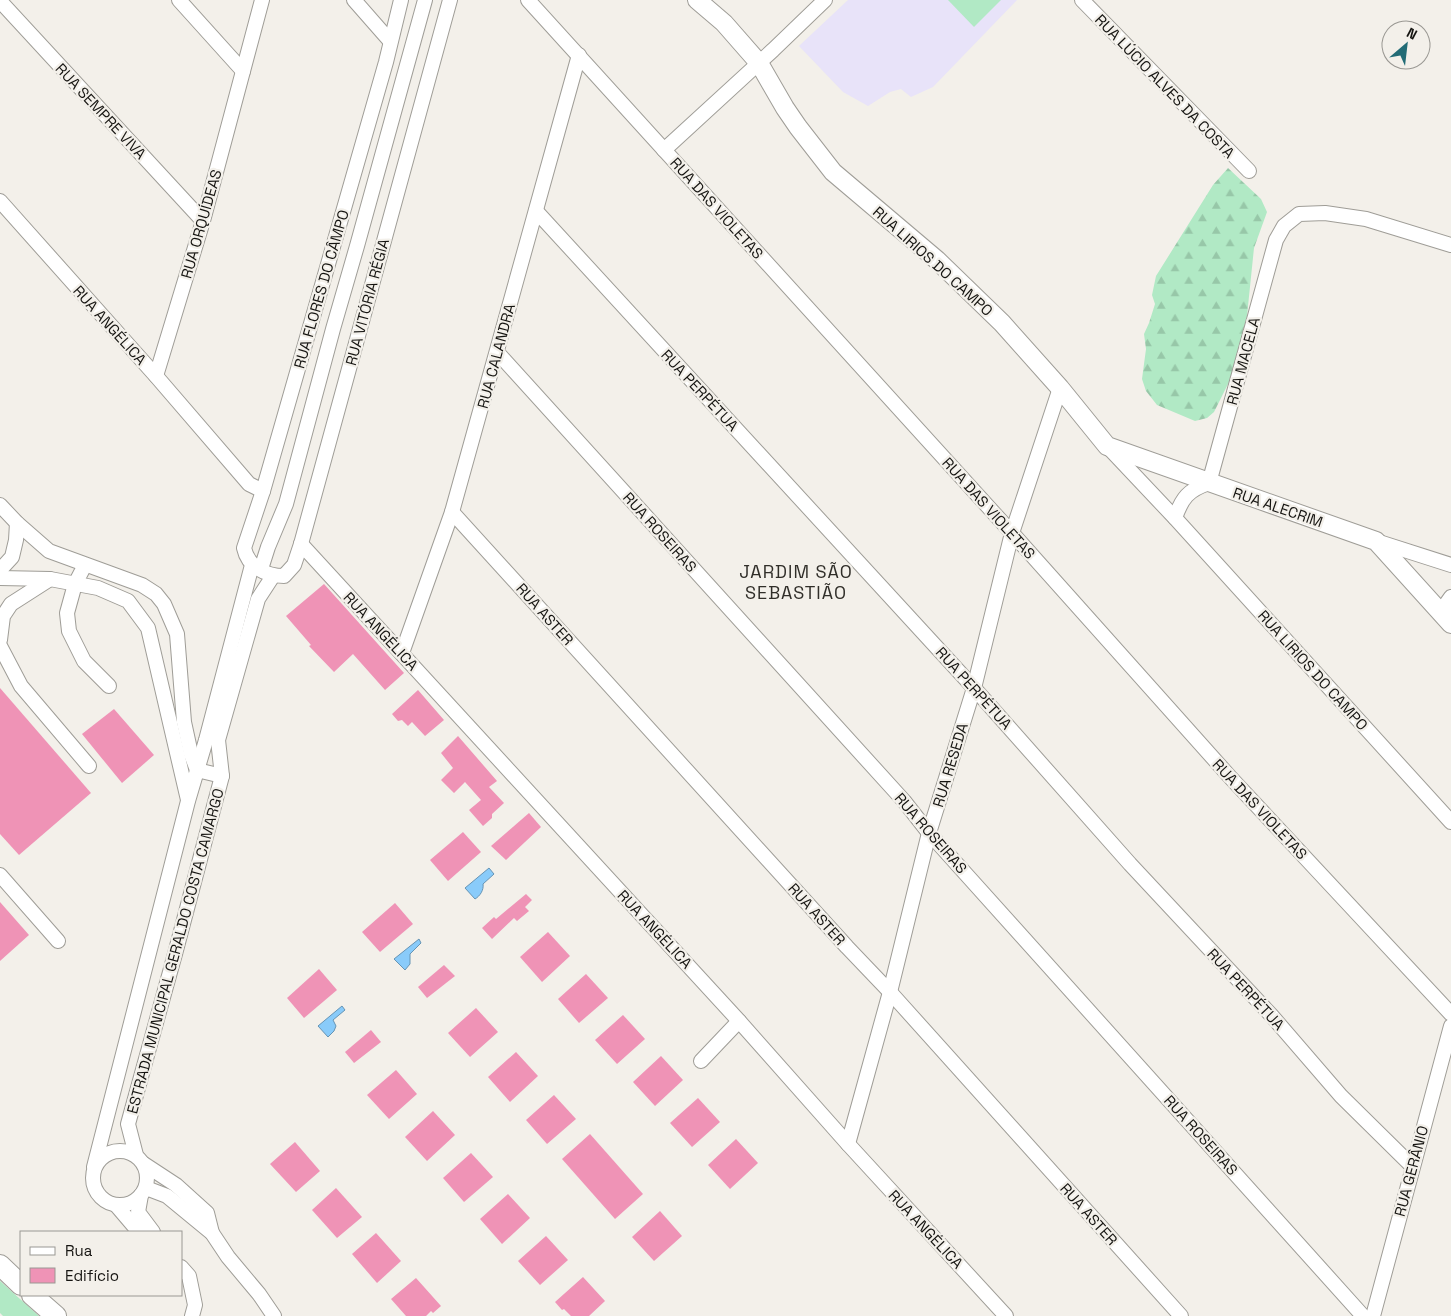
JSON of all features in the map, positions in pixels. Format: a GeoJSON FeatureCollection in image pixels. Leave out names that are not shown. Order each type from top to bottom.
{"type":"FeatureCollection","features":[{"type":"Feature","properties":{"kind":"highway"},"geometry":{"type":"LineString","coordinates":[[0,1265],[20,1283]]}},
{"type":"Feature","properties":{"kind":"highway"},"geometry":{"type":"LineString","coordinates":[[33,1296],[56,1316]]}},
{"type":"Feature","properties":{"kind":"main road","name":"RUA LIRIOS DO CAMPO"},"geometry":{"type":"LineString","coordinates":[[697,0],[724,23],[759,63],[798,128],[833,172],[943,266],[1002,323],[1060,388],[1107,446]]}},
{"type":"Feature","properties":{"kind":"main road","name":"RUA ALECRIM"},"geometry":{"type":"LineString","coordinates":[[1107,446],[1376,541]]}},
{"type":"Feature","properties":{"kind":"main road"},"geometry":{"type":"LineString","coordinates":[[1376,541],[1449,621]]}},
{"type":"Feature","properties":{"kind":"street"},"geometry":{"type":"LineString","coordinates":[[179,0],[243,71]]}},
{"type":"Feature","properties":{"kind":"street","name":"RUA ORQUÍDEAS"},"geometry":{"type":"LineString","coordinates":[[156,376],[203,222],[262,0]]}},
{"type":"Feature","properties":{"kind":"street"},"geometry":{"type":"LineString","coordinates":[[354,0],[390,41]]}},
{"type":"Feature","properties":{"kind":"street","name":"RUA FLORES DO CÂMPO"},"geometry":{"type":"LineString","coordinates":[[262,570],[246,556],[244,548],[263,491],[386,62],[401,0]]}},
{"type":"Feature","properties":{"kind":"street"},"geometry":{"type":"LineString","coordinates":[[262,570],[268,547],[286,504],[425,0]]}},
{"type":"Feature","properties":{"kind":"street","name":"RUA VITÓRIA RÉGIA"},"geometry":{"type":"LineString","coordinates":[[262,570],[284,576],[294,565],[301,544],[450,0]]}},
{"type":"Feature","properties":{"kind":"street","name":"RUA DAS VIOLETAS"},"geometry":{"type":"LineString","coordinates":[[528,0],[1012,533],[1230,777],[1451,1014]]}},
{"type":"Feature","properties":{"kind":"street"},"geometry":{"type":"LineString","coordinates":[[664,150],[825,0]]}},
{"type":"Feature","properties":{"kind":"street","name":"RUA LÚCIO ALVES DA COSTA"},"geometry":{"type":"LineString","coordinates":[[1082,0],[1249,171]]}},
{"type":"Feature","properties":{"kind":"street","name":"RUA SEMPRE VIVA"},"geometry":{"type":"LineString","coordinates":[[0,1],[203,222]]}},
{"type":"Feature","properties":{"kind":"street","name":"RUA CALANDRA"},"geometry":{"type":"LineString","coordinates":[[402,654],[452,512],[579,55]]}},
{"type":"Feature","properties":{"kind":"street","name":"RUA ANGÉLICA"},"geometry":{"type":"LineString","coordinates":[[0,201],[156,376],[249,484],[263,491]]}},
{"type":"Feature","properties":{"kind":"street","name":"RUA PERPÉTUA"},"geometry":{"type":"LineString","coordinates":[[536,210],[974,688],[1130,864],[1272,1016],[1341,1096],[1412,1166]]}},
{"type":"Feature","properties":{"kind":"street","name":"RUA MACELA"},"geometry":{"type":"LineString","coordinates":[[1209,482],[1276,240],[1284,226],[1299,214],[1325,213],[1366,219],[1451,245]]}},
{"type":"Feature","properties":{"kind":"street","name":"RUA ROSEIRAS"},"geometry":{"type":"LineString","coordinates":[[497,352],[904,801],[930,834],[1363,1316]]}},
{"type":"Feature","properties":{"kind":"street","name":"RUA RESEDA"},"geometry":{"type":"LineString","coordinates":[[848,1144],[890,992],[930,834],[974,688],[1012,533],[1060,388]]}},
{"type":"Feature","properties":{"kind":"street","name":"RUA LIRIOS DO CAMPO"},"geometry":{"type":"LineString","coordinates":[[1107,446],[1175,518],[1451,822]]}},
{"type":"Feature","properties":{"kind":"street"},"geometry":{"type":"LineString","coordinates":[[1175,518],[1179,506],[1186,495],[1196,487],[1209,482]]}},
{"type":"Feature","properties":{"kind":"street"},"geometry":{"type":"LineString","coordinates":[[0,505],[49,551],[142,585],[156,594],[164,604],[177,634],[184,722],[190,754],[197,770],[222,776]]}},
{"type":"Feature","properties":{"kind":"street","name":"RUA ASTER"},"geometry":{"type":"LineString","coordinates":[[452,512],[840,940],[890,992],[1181,1316]]}},
{"type":"Feature","properties":{"kind":"street"},"geometry":{"type":"LineString","coordinates":[[0,570],[12,557],[17,523]]}},
{"type":"Feature","properties":{"kind":"street","name":"RUA ALECRIM"},"geometry":{"type":"LineString","coordinates":[[1376,541],[1451,565]]}},
{"type":"Feature","properties":{"kind":"street","name":"RUA ANGÉLICA"},"geometry":{"type":"LineString","coordinates":[[301,544],[739,1021],[848,1144],[1006,1316]]}},
{"type":"Feature","properties":{"kind":"street"},"geometry":{"type":"LineString","coordinates":[[86,565],[75,584],[67,613],[69,631],[84,661],[110,686]]}},
{"type":"Feature","properties":{"kind":"street","name":"ESTRADA MUNICIPAL GERALDO COSTA CAMARGO"},"geometry":{"type":"LineString","coordinates":[[94,1167],[188,800],[262,570]]}},
{"type":"Feature","properties":{"kind":"street","name":"ESTRADA MUNICIPAL GERALDO COSTA CAMARGO"},"geometry":{"type":"LineString","coordinates":[[135,1156],[128,1124],[178,945],[222,776],[218,740],[258,599],[262,570]]}},
{"type":"Feature","properties":{"kind":"street"},"geometry":{"type":"LineString","coordinates":[[0,578],[50,579],[98,588],[128,601],[148,628],[188,800]]}},
{"type":"Feature","properties":{"kind":"street"},"geometry":{"type":"LineString","coordinates":[[0,640],[3,616],[11,604],[50,579]]}},
{"type":"Feature","properties":{"kind":"street"},"geometry":{"type":"LineString","coordinates":[[1449,621],[1446,604],[1451,597]]}},
{"type":"Feature","properties":{"kind":"street"},"geometry":{"type":"LineString","coordinates":[[0,646],[21,686],[89,766]]}},
{"type":"Feature","properties":{"kind":"street"},"geometry":{"type":"LineString","coordinates":[[0,875],[58,941]]}},
{"type":"Feature","properties":{"kind":"street"},"geometry":{"type":"LineString","coordinates":[[701,1061],[739,1021]]}},
{"type":"Feature","properties":{"kind":"street","name":"RUA GERÂNIO"},"geometry":{"type":"LineString","coordinates":[[1372,1316],[1451,1026]]}},
{"type":"Feature","properties":{"kind":"street"},"geometry":{"type":"LineString","coordinates":[[138,1231],[116,1205],[104,1200],[96,1191],[92,1179],[94,1167],[102,1157],[112,1151],[135,1156],[176,1185],[207,1213],[212,1233]]}},
{"type":"Feature","properties":{"kind":"street"},"geometry":{"type":"LineString","coordinates":[[135,1156],[148,1176],[138,1212],[152,1231]]}},
{"type":"Feature","properties":{"kind":"street"},"geometry":{"type":"LineString","coordinates":[[116,1205],[128,1204],[139,1198],[143,1192]]}},
{"type":"Feature","properties":{"kind":"street"},"geometry":{"type":"LineString","coordinates":[[143,1192],[167,1196],[212,1233],[228,1257],[274,1316]]}},
{"type":"Feature","properties":{"kind":"street"},"geometry":{"type":"LineString","coordinates":[[182,1267],[189,1276],[195,1305],[192,1316]]}},
{"type":"Feature","properties":{"kind":"street"},"geometry":{"type":"LineString","coordinates":[[182,1283],[186,1300],[183,1316]]}},
{"type":"Feature","properties":{"kind":"shaded area"},"geometry":{"type":"Polygon","coordinates":[[[848,0],[1017,0],[933,87],[911,97],[901,89],[890,92],[868,106],[843,92],[799,46],[848,0]]]}},
{"type":"Feature","properties":{"kind":"green space"},"geometry":{"type":"Polygon","coordinates":[[[948,0],[1001,0],[974,27],[948,0]]]}},
{"type":"Feature","properties":{"kind":"green space"},"geometry":{"type":"Polygon","coordinates":[[[1228,168],[1261,199],[1267,212],[1254,248],[1247,316],[1231,378],[1214,412],[1207,418],[1195,421],[1157,405],[1146,391],[1142,379],[1146,349],[1144,334],[1155,304],[1152,295],[1156,276],[1213,185],[1228,168]]]}},
{"type":"Feature","properties":{"kind":"green space"},"geometry":{"type":"Polygon","coordinates":[[[0,1281],[39,1316],[3,1316],[0,1313],[0,1281]]]}},
{"type":"Feature","properties":{"kind":"water"},"geometry":{"type":"Polygon","coordinates":[[[489,868],[494,874],[483,884],[481,893],[475,899],[465,888],[489,868]]]}},
{"type":"Feature","properties":{"kind":"water"},"geometry":{"type":"Polygon","coordinates":[[[419,939],[421,943],[410,954],[410,964],[405,970],[394,959],[419,939]]]}},
{"type":"Feature","properties":{"kind":"water"},"geometry":{"type":"Polygon","coordinates":[[[342,1006],[345,1010],[333,1020],[336,1026],[328,1037],[318,1026],[342,1006]]]}},
{"type":"Feature","properties":{"kind":"building"},"geometry":{"type":"Polygon","coordinates":[[[324,584],[404,673],[385,690],[353,654],[334,672],[309,646],[311,645],[286,616],[324,584]]]}},
{"type":"Feature","properties":{"kind":"building"},"geometry":{"type":"Polygon","coordinates":[[[0,688],[91,793],[19,855],[0,834],[0,688]]]}},
{"type":"Feature","properties":{"kind":"building"},"geometry":{"type":"Polygon","coordinates":[[[418,690],[444,720],[425,736],[412,722],[408,726],[402,720],[398,721],[392,714],[418,690]]]}},
{"type":"Feature","properties":{"kind":"building"},"geometry":{"type":"Polygon","coordinates":[[[114,709],[154,755],[122,783],[82,734],[114,709]]]}},
{"type":"Feature","properties":{"kind":"building"},"geometry":{"type":"Polygon","coordinates":[[[458,736],[497,781],[489,787],[504,803],[483,826],[469,810],[481,800],[465,782],[454,793],[441,780],[453,768],[441,753],[458,736]]]}},
{"type":"Feature","properties":{"kind":"building"},"geometry":{"type":"Polygon","coordinates":[[[529,813],[541,827],[506,860],[491,846],[529,813]]]}},
{"type":"Feature","properties":{"kind":"building"},"geometry":{"type":"Polygon","coordinates":[[[463,832],[481,852],[448,881],[430,860],[463,832]]]}},
{"type":"Feature","properties":{"kind":"building"},"geometry":{"type":"Polygon","coordinates":[[[526,894],[532,900],[525,907],[529,911],[517,921],[514,918],[492,939],[482,928],[526,894]]]}},
{"type":"Feature","properties":{"kind":"building"},"geometry":{"type":"Polygon","coordinates":[[[0,902],[29,935],[0,961],[0,902]]]}},
{"type":"Feature","properties":{"kind":"building"},"geometry":{"type":"Polygon","coordinates":[[[395,903],[413,924],[380,952],[362,932],[395,903]]]}},
{"type":"Feature","properties":{"kind":"building"},"geometry":{"type":"Polygon","coordinates":[[[548,932],[570,956],[542,982],[520,957],[548,932]]]}},
{"type":"Feature","properties":{"kind":"building"},"geometry":{"type":"Polygon","coordinates":[[[444,965],[455,976],[427,998],[418,987],[444,965]]]}},
{"type":"Feature","properties":{"kind":"building"},"geometry":{"type":"Polygon","coordinates":[[[319,969],[337,990],[304,1018],[287,998],[319,969]]]}},
{"type":"Feature","properties":{"kind":"building"},"geometry":{"type":"Polygon","coordinates":[[[586,974],[608,998],[579,1023],[558,999],[586,974]]]}},
{"type":"Feature","properties":{"kind":"building"},"geometry":{"type":"Polygon","coordinates":[[[476,1008],[498,1032],[470,1057],[448,1033],[476,1008]]]}},
{"type":"Feature","properties":{"kind":"building"},"geometry":{"type":"Polygon","coordinates":[[[623,1015],[645,1039],[617,1064],[595,1040],[623,1015]]]}},
{"type":"Feature","properties":{"kind":"building"},"geometry":{"type":"Polygon","coordinates":[[[371,1030],[381,1042],[354,1063],[345,1052],[371,1030]]]}},
{"type":"Feature","properties":{"kind":"building"},"geometry":{"type":"Polygon","coordinates":[[[516,1052],[538,1076],[510,1102],[488,1077],[516,1052]]]}},
{"type":"Feature","properties":{"kind":"building"},"geometry":{"type":"Polygon","coordinates":[[[661,1056],[683,1080],[655,1106],[633,1082],[661,1056]]]}},
{"type":"Feature","properties":{"kind":"building"},"geometry":{"type":"Polygon","coordinates":[[[396,1070],[417,1094],[389,1119],[367,1095],[396,1070]]]}},
{"type":"Feature","properties":{"kind":"building"},"geometry":{"type":"Polygon","coordinates":[[[554,1095],[576,1119],[547,1144],[526,1120],[554,1095]]]}},
{"type":"Feature","properties":{"kind":"building"},"geometry":{"type":"Polygon","coordinates":[[[698,1098],[720,1122],[692,1147],[670,1123],[698,1098]]]}},
{"type":"Feature","properties":{"kind":"building"},"geometry":{"type":"Polygon","coordinates":[[[433,1111],[455,1135],[427,1161],[405,1137],[433,1111]]]}},
{"type":"Feature","properties":{"kind":"building"},"geometry":{"type":"Polygon","coordinates":[[[590,1134],[643,1194],[615,1219],[562,1159],[590,1134]]]}},
{"type":"Feature","properties":{"kind":"building"},"geometry":{"type":"Polygon","coordinates":[[[736,1139],[758,1163],[730,1189],[708,1165],[736,1139]]]}},
{"type":"Feature","properties":{"kind":"building"},"geometry":{"type":"Polygon","coordinates":[[[295,1142],[320,1171],[296,1192],[270,1164],[295,1142]]]}},
{"type":"Feature","properties":{"kind":"building"},"geometry":{"type":"Polygon","coordinates":[[[471,1153],[493,1177],[464,1202],[443,1178],[471,1153]]]}},
{"type":"Feature","properties":{"kind":"building"},"geometry":{"type":"Polygon","coordinates":[[[336,1188],[362,1217],[337,1238],[312,1210],[336,1188]]]}},
{"type":"Feature","properties":{"kind":"building"},"geometry":{"type":"Polygon","coordinates":[[[508,1194],[530,1218],[502,1244],[480,1219],[508,1194]]]}},
{"type":"Feature","properties":{"kind":"building"},"geometry":{"type":"Polygon","coordinates":[[[660,1211],[682,1236],[654,1261],[632,1237],[660,1211]]]}},
{"type":"Feature","properties":{"kind":"building"},"geometry":{"type":"Polygon","coordinates":[[[376,1233],[401,1261],[377,1283],[352,1254],[376,1233]]]}},
{"type":"Feature","properties":{"kind":"building"},"geometry":{"type":"Polygon","coordinates":[[[546,1236],[568,1260],[540,1285],[518,1261],[546,1236]]]}},
{"type":"Feature","properties":{"kind":"building"},"geometry":{"type":"Polygon","coordinates":[[[583,1277],[605,1301],[589,1316],[571,1316],[555,1302],[583,1277]]]}},
{"type":"Feature","properties":{"kind":"building"},"geometry":{"type":"Polygon","coordinates":[[[416,1278],[441,1306],[426,1316],[406,1316],[391,1299],[416,1278]]]}},
{"type":"Feature","properties":{"kind":"district","name":"JARDIM SÃO SEBASTIÃO"},"geometry":{"type":"Point","coordinates":[796,581]}}]}
